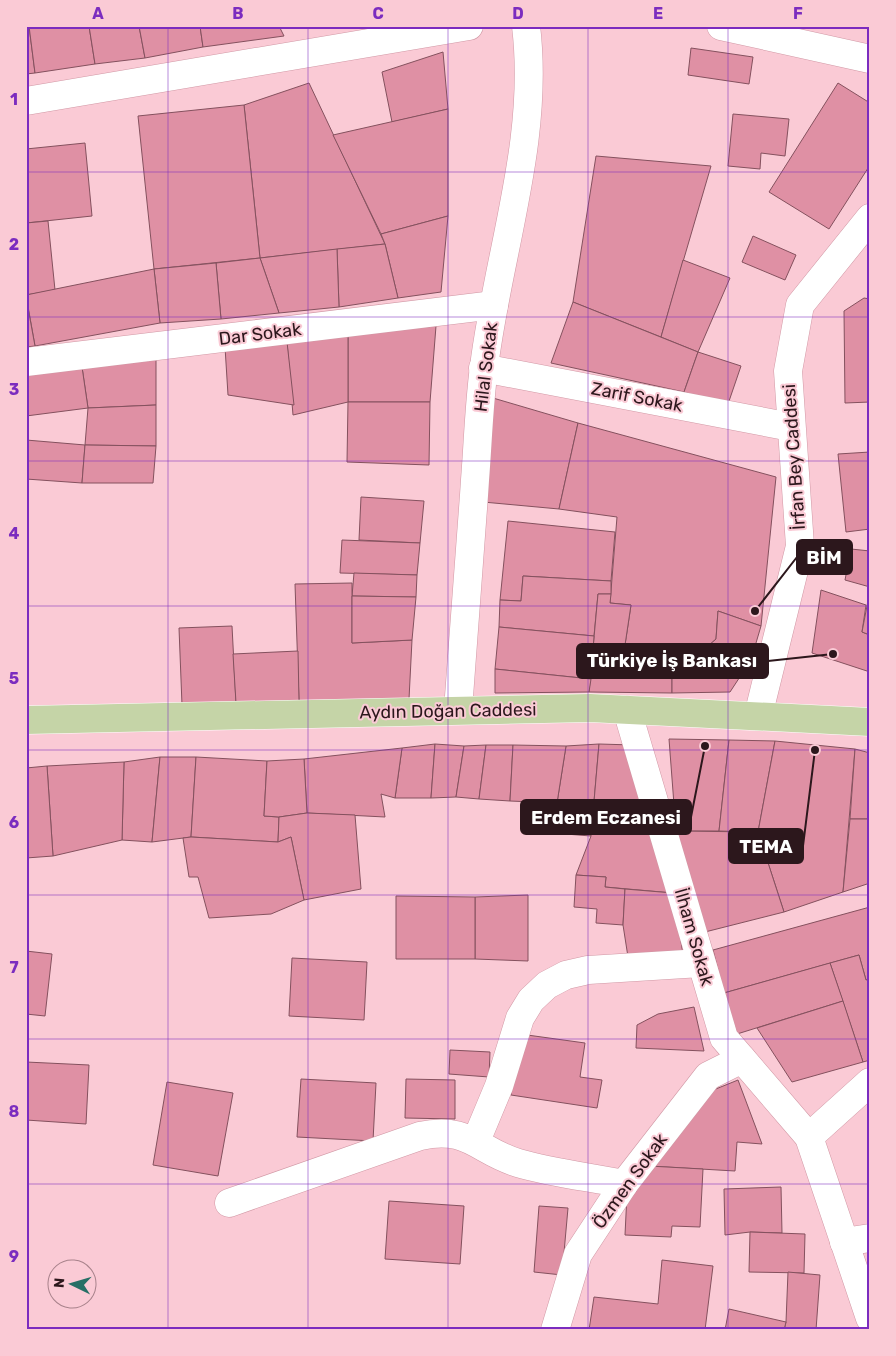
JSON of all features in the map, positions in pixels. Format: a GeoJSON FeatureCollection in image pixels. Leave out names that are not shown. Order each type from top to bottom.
{"type":"FeatureCollection","features":[{"type":"Feature","properties":{"kind":"main road","name":"Aydın Doğan Caddesi"},"geometry":{"type":"LineString","coordinates":[[26,720],[590,708],[870,722]]}},
{"type":"Feature","properties":{"kind":"street"},"geometry":{"type":"LineString","coordinates":[[26,100],[469,26]]}},
{"type":"Feature","properties":{"kind":"street","name":"Hilal Sokak"},"geometry":{"type":"LineString","coordinates":[[458,710],[484,368],[494,305],[522,162],[528,110],[530,54],[526,26]]}},
{"type":"Feature","properties":{"kind":"street"},"geometry":{"type":"LineString","coordinates":[[721,26],[870,59]]}},
{"type":"Feature","properties":{"kind":"street","name":"İrfan Bey Caddesi"},"geometry":{"type":"LineString","coordinates":[[758,716],[800,546],[788,371],[800,305],[870,218]]}},
{"type":"Feature","properties":{"kind":"street","name":"Dar Sokak"},"geometry":{"type":"LineString","coordinates":[[26,362],[494,305]]}},
{"type":"Feature","properties":{"kind":"street","name":"Zarif Sokak"},"geometry":{"type":"LineString","coordinates":[[484,368],[792,427]]}},
{"type":"Feature","properties":{"kind":"street","name":"İlham Sokak"},"geometry":{"type":"LineString","coordinates":[[628,710],[724,1038],[809,1137]]}},
{"type":"Feature","properties":{"kind":"street"},"geometry":{"type":"LineString","coordinates":[[476,1141],[499,1086],[520,1018],[531,1000],[547,985],[566,975],[588,970],[701,963]]}},
{"type":"Feature","properties":{"kind":"street","name":"Özmen Sokak"},"geometry":{"type":"LineString","coordinates":[[555,1330],[578,1254],[624,1184],[708,1076],[742,1059]]}},
{"type":"Feature","properties":{"kind":"street"},"geometry":{"type":"LineString","coordinates":[[870,1082],[809,1137],[857,1240],[870,1318]]}},
{"type":"Feature","properties":{"kind":"street"},"geometry":{"type":"LineString","coordinates":[[229,1202],[420,1136],[445,1132],[461,1135],[476,1141],[494,1153],[515,1162],[624,1184]]}},
{"type":"Feature","properties":{"kind":"building"},"geometry":{"type":"Polygon","coordinates":[[[26,26],[29,26],[35,73],[26,74],[26,26]]]}},
{"type":"Feature","properties":{"kind":"building"},"geometry":{"type":"Polygon","coordinates":[[[29,26],[89,26],[95,64],[35,73],[29,26]]]}},
{"type":"Feature","properties":{"kind":"building"},"geometry":{"type":"Polygon","coordinates":[[[89,26],[139,26],[145,58],[95,64],[89,26]]]}},
{"type":"Feature","properties":{"kind":"building"},"geometry":{"type":"Polygon","coordinates":[[[139,26],[200,26],[203,47],[145,58],[139,26]]]}},
{"type":"Feature","properties":{"kind":"building"},"geometry":{"type":"Polygon","coordinates":[[[200,26],[279,26],[284,36],[203,47],[200,26]]]}},
{"type":"Feature","properties":{"kind":"building"},"geometry":{"type":"Polygon","coordinates":[[[691,48],[753,57],[749,84],[688,75],[691,48]]]}},
{"type":"Feature","properties":{"kind":"building"},"geometry":{"type":"Polygon","coordinates":[[[443,52],[448,109],[392,122],[382,72],[443,52]]]}},
{"type":"Feature","properties":{"kind":"building"},"geometry":{"type":"Polygon","coordinates":[[[309,83],[385,244],[260,258],[244,105],[309,83]]]}},
{"type":"Feature","properties":{"kind":"building"},"geometry":{"type":"Polygon","coordinates":[[[838,83],[870,103],[870,165],[829,229],[769,192],[838,83]]]}},
{"type":"Feature","properties":{"kind":"building"},"geometry":{"type":"Polygon","coordinates":[[[244,105],[260,258],[154,269],[138,116],[244,105]]]}},
{"type":"Feature","properties":{"kind":"building"},"geometry":{"type":"Polygon","coordinates":[[[448,109],[448,216],[381,234],[333,135],[448,109]]]}},
{"type":"Feature","properties":{"kind":"building"},"geometry":{"type":"Polygon","coordinates":[[[733,114],[789,119],[785,156],[761,153],[760,169],[728,166],[733,114]]]}},
{"type":"Feature","properties":{"kind":"building"},"geometry":{"type":"Polygon","coordinates":[[[85,143],[92,216],[26,223],[26,149],[85,143]]]}},
{"type":"Feature","properties":{"kind":"building"},"geometry":{"type":"Polygon","coordinates":[[[596,156],[711,166],[661,337],[573,302],[596,156]]]}},
{"type":"Feature","properties":{"kind":"building"},"geometry":{"type":"Polygon","coordinates":[[[448,216],[441,292],[398,298],[381,234],[448,216]]]}},
{"type":"Feature","properties":{"kind":"building"},"geometry":{"type":"Polygon","coordinates":[[[48,221],[55,290],[26,295],[26,223],[48,221]]]}},
{"type":"Feature","properties":{"kind":"building"},"geometry":{"type":"Polygon","coordinates":[[[753,236],[796,255],[785,280],[742,262],[753,236]]]}},
{"type":"Feature","properties":{"kind":"building"},"geometry":{"type":"Polygon","coordinates":[[[385,244],[398,298],[339,307],[337,249],[385,244]]]}},
{"type":"Feature","properties":{"kind":"building"},"geometry":{"type":"Polygon","coordinates":[[[337,249],[339,307],[279,313],[260,258],[337,249]]]}},
{"type":"Feature","properties":{"kind":"building"},"geometry":{"type":"Polygon","coordinates":[[[260,258],[279,313],[221,319],[216,263],[260,258]]]}},
{"type":"Feature","properties":{"kind":"building"},"geometry":{"type":"Polygon","coordinates":[[[683,260],[730,278],[698,352],[661,337],[683,260]]]}},
{"type":"Feature","properties":{"kind":"building"},"geometry":{"type":"Polygon","coordinates":[[[216,263],[221,319],[160,323],[154,269],[216,263]]]}},
{"type":"Feature","properties":{"kind":"building"},"geometry":{"type":"Polygon","coordinates":[[[154,269],[160,323],[35,346],[26,295],[154,269]]]}},
{"type":"Feature","properties":{"kind":"building"},"geometry":{"type":"Polygon","coordinates":[[[26,297],[35,346],[26,347],[26,297]]]}},
{"type":"Feature","properties":{"kind":"building"},"geometry":{"type":"Polygon","coordinates":[[[864,298],[870,299],[870,402],[845,403],[844,311],[864,298]]]}},
{"type":"Feature","properties":{"kind":"building"},"geometry":{"type":"Polygon","coordinates":[[[573,302],[698,352],[684,392],[551,363],[573,302]]]}},
{"type":"Feature","properties":{"kind":"building"},"geometry":{"type":"Polygon","coordinates":[[[436,326],[430,402],[348,402],[348,334],[436,326]]]}},
{"type":"Feature","properties":{"kind":"building"},"geometry":{"type":"Polygon","coordinates":[[[348,334],[348,402],[293,415],[287,342],[348,334]]]}},
{"type":"Feature","properties":{"kind":"building"},"geometry":{"type":"Polygon","coordinates":[[[287,342],[294,405],[228,395],[225,347],[287,342]]]}},
{"type":"Feature","properties":{"kind":"building"},"geometry":{"type":"Polygon","coordinates":[[[698,352],[741,366],[727,407],[684,392],[698,352]]]}},
{"type":"Feature","properties":{"kind":"building"},"geometry":{"type":"Polygon","coordinates":[[[156,357],[156,405],[88,408],[82,367],[156,357]]]}},
{"type":"Feature","properties":{"kind":"building"},"geometry":{"type":"Polygon","coordinates":[[[82,367],[88,408],[26,416],[26,375],[82,367]]]}},
{"type":"Feature","properties":{"kind":"building"},"geometry":{"type":"Polygon","coordinates":[[[493,398],[578,423],[559,509],[483,502],[493,398]]]}},
{"type":"Feature","properties":{"kind":"building"},"geometry":{"type":"Polygon","coordinates":[[[348,402],[430,402],[429,465],[347,462],[348,402]]]}},
{"type":"Feature","properties":{"kind":"building"},"geometry":{"type":"Polygon","coordinates":[[[156,405],[156,446],[85,445],[88,408],[156,405]]]}},
{"type":"Feature","properties":{"kind":"building"},"geometry":{"type":"Polygon","coordinates":[[[578,423],[776,477],[761,626],[718,611],[716,639],[698,655],[625,645],[631,605],[610,603],[617,517],[559,509],[578,423]]]}},
{"type":"Feature","properties":{"kind":"building"},"geometry":{"type":"Polygon","coordinates":[[[26,440],[85,445],[82,483],[26,479],[26,440]]]}},
{"type":"Feature","properties":{"kind":"building"},"geometry":{"type":"Polygon","coordinates":[[[85,445],[156,446],[153,483],[82,483],[85,445]]]}},
{"type":"Feature","properties":{"kind":"building"},"geometry":{"type":"Polygon","coordinates":[[[870,452],[870,529],[846,532],[838,454],[870,452]]]}},
{"type":"Feature","properties":{"kind":"building"},"geometry":{"type":"Polygon","coordinates":[[[361,497],[424,501],[420,543],[359,540],[361,497]]]}},
{"type":"Feature","properties":{"kind":"building"},"geometry":{"type":"Polygon","coordinates":[[[508,521],[615,532],[611,581],[523,576],[521,601],[500,600],[508,521]]]}},
{"type":"Feature","properties":{"kind":"building"},"geometry":{"type":"Polygon","coordinates":[[[342,540],[420,543],[417,575],[340,573],[342,540]]]}},
{"type":"Feature","properties":{"kind":"building"},"geometry":{"type":"Polygon","coordinates":[[[851,549],[870,551],[870,587],[845,580],[851,549]]]}},
{"type":"Feature","properties":{"kind":"building"},"geometry":{"type":"Polygon","coordinates":[[[354,573],[417,575],[416,597],[352,596],[354,573]]]}},
{"type":"Feature","properties":{"kind":"building"},"geometry":{"type":"Polygon","coordinates":[[[523,576],[611,581],[611,594],[598,594],[594,636],[499,627],[500,600],[521,601],[523,576]]]}},
{"type":"Feature","properties":{"kind":"building"},"geometry":{"type":"Polygon","coordinates":[[[352,583],[352,643],[412,640],[409,699],[299,701],[295,584],[352,583]]]}},
{"type":"Feature","properties":{"kind":"building"},"geometry":{"type":"Polygon","coordinates":[[[821,590],[866,605],[862,632],[870,635],[870,672],[812,653],[821,590]]]}},
{"type":"Feature","properties":{"kind":"building"},"geometry":{"type":"Polygon","coordinates":[[[870,590],[870,635],[862,632],[870,590]]]}},
{"type":"Feature","properties":{"kind":"building"},"geometry":{"type":"Polygon","coordinates":[[[598,594],[611,594],[610,603],[631,605],[625,645],[672,651],[672,693],[589,692],[598,594]]]}},
{"type":"Feature","properties":{"kind":"building"},"geometry":{"type":"Polygon","coordinates":[[[352,596],[416,597],[412,640],[352,643],[352,596]]]}},
{"type":"Feature","properties":{"kind":"building"},"geometry":{"type":"Polygon","coordinates":[[[718,611],[761,626],[751,660],[730,692],[672,693],[672,651],[698,655],[716,639],[718,611]]]}},
{"type":"Feature","properties":{"kind":"building"},"geometry":{"type":"Polygon","coordinates":[[[232,626],[236,703],[182,705],[179,628],[232,626]]]}},
{"type":"Feature","properties":{"kind":"building"},"geometry":{"type":"Polygon","coordinates":[[[499,627],[594,636],[591,679],[495,669],[499,627]]]}},
{"type":"Feature","properties":{"kind":"building"},"geometry":{"type":"Polygon","coordinates":[[[298,651],[299,701],[236,703],[233,654],[298,651]]]}},
{"type":"Feature","properties":{"kind":"building"},"geometry":{"type":"Polygon","coordinates":[[[495,669],[591,679],[589,692],[495,693],[495,669]]]}},
{"type":"Feature","properties":{"kind":"building"},"geometry":{"type":"Polygon","coordinates":[[[669,739],[729,740],[719,831],[676,831],[669,739]]]}},
{"type":"Feature","properties":{"kind":"building"},"geometry":{"type":"Polygon","coordinates":[[[729,740],[775,741],[758,832],[719,831],[729,740]]]}},
{"type":"Feature","properties":{"kind":"building"},"geometry":{"type":"Polygon","coordinates":[[[775,741],[855,749],[843,892],[784,912],[758,832],[775,741]]]}},
{"type":"Feature","properties":{"kind":"building"},"geometry":{"type":"Polygon","coordinates":[[[435,744],[431,798],[395,798],[402,748],[435,744]]]}},
{"type":"Feature","properties":{"kind":"building"},"geometry":{"type":"Polygon","coordinates":[[[435,744],[464,746],[456,797],[431,798],[435,744]]]}},
{"type":"Feature","properties":{"kind":"building"},"geometry":{"type":"Polygon","coordinates":[[[599,744],[591,836],[527,831],[529,802],[557,803],[566,746],[599,744]]]}},
{"type":"Feature","properties":{"kind":"building"},"geometry":{"type":"Polygon","coordinates":[[[599,744],[633,745],[673,893],[605,887],[606,877],[576,875],[591,836],[599,744]]]}},
{"type":"Feature","properties":{"kind":"building"},"geometry":{"type":"Polygon","coordinates":[[[486,745],[479,799],[456,797],[464,746],[486,745]]]}},
{"type":"Feature","properties":{"kind":"building"},"geometry":{"type":"Polygon","coordinates":[[[486,745],[513,745],[510,801],[479,799],[486,745]]]}},
{"type":"Feature","properties":{"kind":"building"},"geometry":{"type":"Polygon","coordinates":[[[513,745],[566,746],[557,803],[510,801],[513,745]]]}},
{"type":"Feature","properties":{"kind":"building"},"geometry":{"type":"Polygon","coordinates":[[[402,748],[395,798],[381,794],[385,817],[307,813],[304,759],[402,748]]]}},
{"type":"Feature","properties":{"kind":"building"},"geometry":{"type":"Polygon","coordinates":[[[855,749],[870,753],[870,819],[850,819],[855,749]]]}},
{"type":"Feature","properties":{"kind":"building"},"geometry":{"type":"Polygon","coordinates":[[[160,757],[152,842],[122,840],[124,762],[160,757]]]}},
{"type":"Feature","properties":{"kind":"building"},"geometry":{"type":"Polygon","coordinates":[[[160,757],[196,757],[191,837],[152,842],[160,757]]]}},
{"type":"Feature","properties":{"kind":"building"},"geometry":{"type":"Polygon","coordinates":[[[196,757],[267,761],[264,816],[279,817],[278,842],[191,837],[196,757]]]}},
{"type":"Feature","properties":{"kind":"building"},"geometry":{"type":"Polygon","coordinates":[[[304,759],[307,813],[279,817],[264,816],[267,761],[304,759]]]}},
{"type":"Feature","properties":{"kind":"building"},"geometry":{"type":"Polygon","coordinates":[[[124,762],[122,840],[53,856],[47,766],[124,762]]]}},
{"type":"Feature","properties":{"kind":"building"},"geometry":{"type":"Polygon","coordinates":[[[47,766],[53,856],[26,858],[26,768],[47,766]]]}},
{"type":"Feature","properties":{"kind":"building"},"geometry":{"type":"Polygon","coordinates":[[[307,813],[355,815],[361,889],[304,900],[291,837],[278,842],[279,817],[307,813]]]}},
{"type":"Feature","properties":{"kind":"building"},"geometry":{"type":"Polygon","coordinates":[[[850,819],[870,819],[870,883],[843,892],[850,819]]]}},
{"type":"Feature","properties":{"kind":"building"},"geometry":{"type":"Polygon","coordinates":[[[676,831],[758,832],[784,912],[701,933],[676,831]]]}},
{"type":"Feature","properties":{"kind":"building"},"geometry":{"type":"Polygon","coordinates":[[[291,837],[304,900],[271,914],[209,918],[198,877],[189,877],[183,838],[278,842],[291,837]]]}},
{"type":"Feature","properties":{"kind":"building"},"geometry":{"type":"Polygon","coordinates":[[[576,875],[606,877],[605,887],[625,889],[623,925],[596,923],[597,909],[574,907],[576,875]]]}},
{"type":"Feature","properties":{"kind":"building"},"geometry":{"type":"Polygon","coordinates":[[[625,889],[673,893],[683,954],[628,957],[623,925],[625,889]]]}},
{"type":"Feature","properties":{"kind":"building"},"geometry":{"type":"Polygon","coordinates":[[[528,895],[528,961],[475,959],[475,897],[528,895]]]}},
{"type":"Feature","properties":{"kind":"building"},"geometry":{"type":"Polygon","coordinates":[[[396,896],[475,897],[475,959],[396,959],[396,896]]]}},
{"type":"Feature","properties":{"kind":"building"},"geometry":{"type":"Polygon","coordinates":[[[870,907],[870,979],[866,980],[859,955],[724,993],[713,950],[870,907]]]}},
{"type":"Feature","properties":{"kind":"building"},"geometry":{"type":"Polygon","coordinates":[[[26,951],[52,954],[45,1016],[26,1014],[26,951]]]}},
{"type":"Feature","properties":{"kind":"building"},"geometry":{"type":"Polygon","coordinates":[[[859,955],[866,980],[870,979],[870,1060],[863,1062],[830,963],[859,955]]]}},
{"type":"Feature","properties":{"kind":"building"},"geometry":{"type":"Polygon","coordinates":[[[292,958],[367,962],[364,1020],[289,1016],[292,958]]]}},
{"type":"Feature","properties":{"kind":"building"},"geometry":{"type":"Polygon","coordinates":[[[830,963],[843,1001],[737,1034],[724,993],[830,963]]]}},
{"type":"Feature","properties":{"kind":"building"},"geometry":{"type":"Polygon","coordinates":[[[843,1001],[863,1062],[792,1082],[757,1028],[843,1001]]]}},
{"type":"Feature","properties":{"kind":"building"},"geometry":{"type":"Polygon","coordinates":[[[694,1007],[704,1051],[636,1048],[637,1025],[658,1014],[694,1007]]]}},
{"type":"Feature","properties":{"kind":"building"},"geometry":{"type":"Polygon","coordinates":[[[520,1034],[585,1043],[580,1077],[602,1080],[597,1108],[511,1095],[520,1034]]]}},
{"type":"Feature","properties":{"kind":"building"},"geometry":{"type":"Polygon","coordinates":[[[450,1050],[490,1052],[489,1077],[449,1074],[450,1050]]]}},
{"type":"Feature","properties":{"kind":"building"},"geometry":{"type":"Polygon","coordinates":[[[26,1062],[89,1065],[86,1124],[26,1120],[26,1062]]]}},
{"type":"Feature","properties":{"kind":"building"},"geometry":{"type":"Polygon","coordinates":[[[301,1079],[376,1083],[373,1141],[297,1137],[301,1079]]]}},
{"type":"Feature","properties":{"kind":"building"},"geometry":{"type":"Polygon","coordinates":[[[406,1079],[455,1080],[455,1119],[405,1118],[406,1079]]]}},
{"type":"Feature","properties":{"kind":"building"},"geometry":{"type":"Polygon","coordinates":[[[738,1080],[762,1144],[737,1142],[735,1171],[649,1166],[701,1095],[738,1080]]]}},
{"type":"Feature","properties":{"kind":"building"},"geometry":{"type":"Polygon","coordinates":[[[167,1082],[233,1093],[218,1176],[153,1165],[167,1082]]]}},
{"type":"Feature","properties":{"kind":"building"},"geometry":{"type":"Polygon","coordinates":[[[649,1166],[703,1169],[700,1227],[672,1226],[671,1237],[625,1235],[627,1194],[649,1166]]]}},
{"type":"Feature","properties":{"kind":"building"},"geometry":{"type":"Polygon","coordinates":[[[781,1187],[782,1233],[750,1232],[725,1235],[724,1189],[781,1187]]]}},
{"type":"Feature","properties":{"kind":"building"},"geometry":{"type":"Polygon","coordinates":[[[389,1201],[464,1206],[460,1264],[385,1259],[389,1201]]]}},
{"type":"Feature","properties":{"kind":"building"},"geometry":{"type":"Polygon","coordinates":[[[539,1206],[568,1208],[562,1275],[534,1272],[539,1206]]]}},
{"type":"Feature","properties":{"kind":"building"},"geometry":{"type":"Polygon","coordinates":[[[750,1232],[805,1234],[804,1273],[749,1272],[750,1232]]]}},
{"type":"Feature","properties":{"kind":"building"},"geometry":{"type":"Polygon","coordinates":[[[662,1260],[713,1266],[705,1330],[589,1330],[594,1297],[658,1304],[662,1260]]]}},
{"type":"Feature","properties":{"kind":"building"},"geometry":{"type":"Polygon","coordinates":[[[788,1272],[820,1275],[816,1330],[784,1330],[788,1272]]]}},
{"type":"Feature","properties":{"kind":"building"},"geometry":{"type":"Polygon","coordinates":[[[729,1309],[786,1322],[784,1330],[725,1330],[729,1309]]]}},
{"type":"Feature","properties":{"kind":"place","name":"BİM"},"geometry":{"type":"Point","coordinates":[755,611]}},
{"type":"Feature","properties":{"kind":"place","name":"Türkiye İş Bankası"},"geometry":{"type":"Point","coordinates":[833,654]}},
{"type":"Feature","properties":{"kind":"place","name":"Erdem Eczanesi"},"geometry":{"type":"Point","coordinates":[705,746]}},
{"type":"Feature","properties":{"kind":"place","name":"TEMA"},"geometry":{"type":"Point","coordinates":[815,750]}}]}
